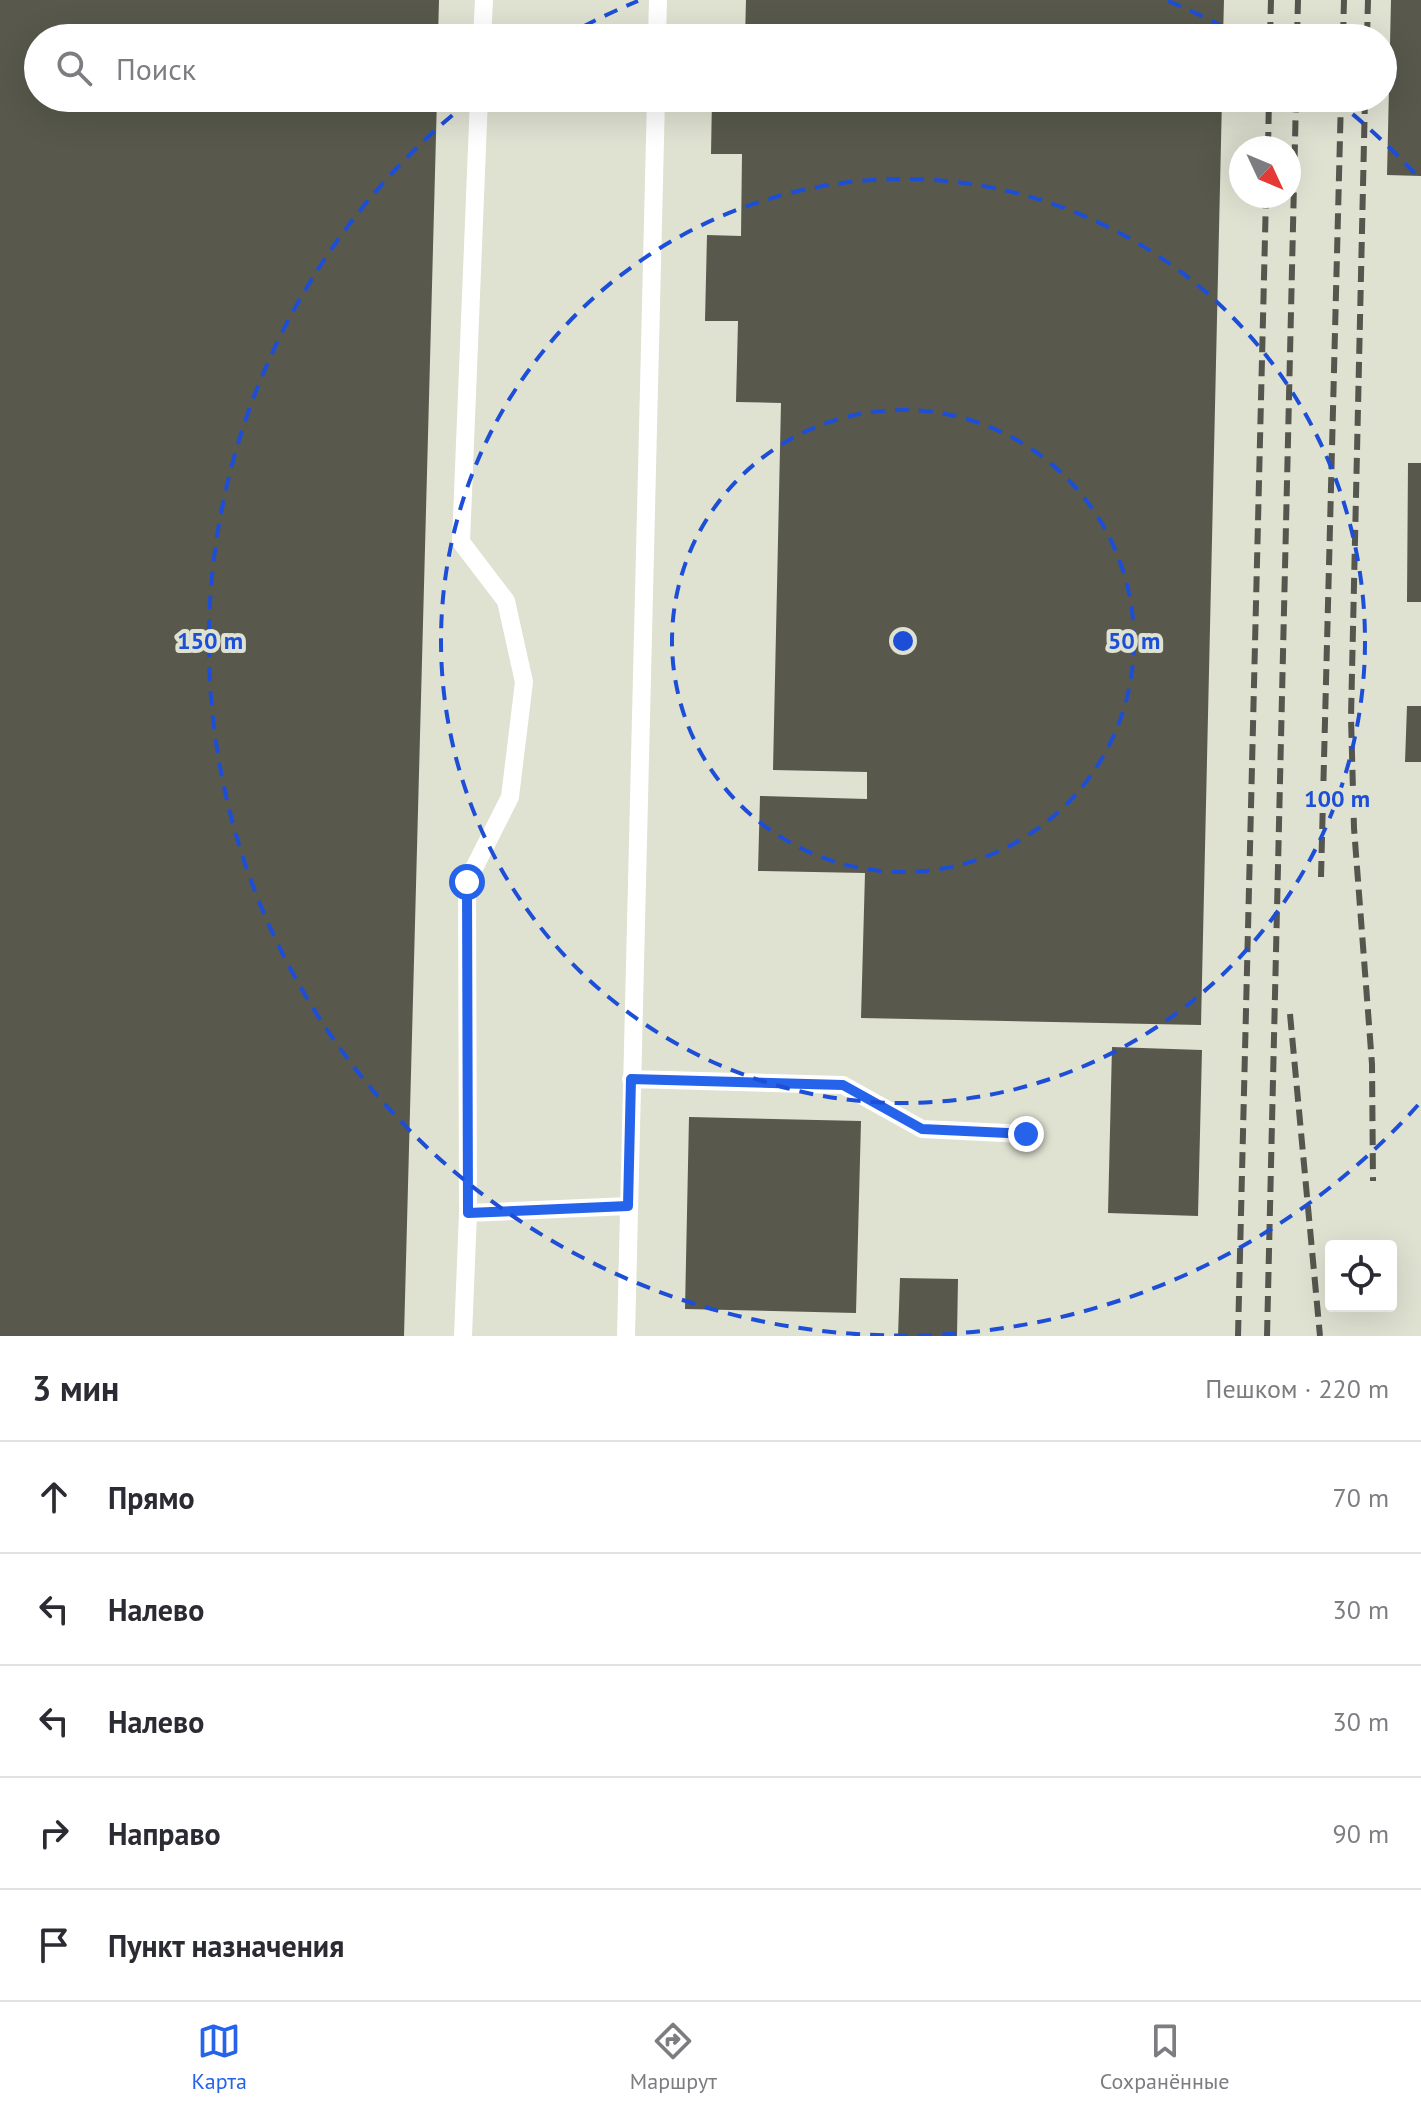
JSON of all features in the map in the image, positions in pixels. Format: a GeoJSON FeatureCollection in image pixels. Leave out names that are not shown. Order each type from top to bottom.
{"type":"FeatureCollection","features":[{"type":"Feature","properties":{"kind":"lane"},"geometry":{"type":"LineString","coordinates":[[483,24],[484,0]]}},
{"type":"Feature","properties":{"kind":"lane"},"geometry":{"type":"LineString","coordinates":[[657,24],[658,0]]}},
{"type":"Feature","properties":{"kind":"lane"},"geometry":{"type":"LineString","coordinates":[[463,1336],[468,1213],[467,882],[510,797],[524,682],[506,601],[461,542],[478,112]]}},
{"type":"Feature","properties":{"kind":"lane"},"geometry":{"type":"LineString","coordinates":[[626,1336],[656,112]]}},
{"type":"Feature","properties":{"kind":"lane"},"geometry":{"type":"LineString","coordinates":[[631,1079],[843,1085],[922,1129],[1026,1134]]}},
{"type":"Feature","properties":{"kind":"lane"},"geometry":{"type":"LineString","coordinates":[[468,1213],[628,1206]]}},
{"type":"Feature","properties":{"kind":"building"},"geometry":{"type":"Polygon","coordinates":[[[0,0],[439,0],[438,24],[24,24],[24,112],[437,112],[404,1336],[0,1336],[0,0]]]}},
{"type":"Feature","properties":{"kind":"building"},"geometry":{"type":"Polygon","coordinates":[[[746,0],[1224,0],[1223,24],[745,24],[746,0]]]}},
{"type":"Feature","properties":{"kind":"building"},"geometry":{"type":"Polygon","coordinates":[[[1391,0],[1421,0],[1421,176],[1387,175],[1388,112],[1397,112],[1397,24],[1390,24],[1391,0]]]}},
{"type":"Feature","properties":{"kind":"building"},"geometry":{"type":"Polygon","coordinates":[[[712,112],[1222,112],[1201,1025],[861,1018],[865,873],[758,871],[760,796],[867,799],[867,772],[773,770],[781,403],[736,402],[738,321],[705,321],[707,235],[741,236],[742,154],[711,154],[712,112]]]}},
{"type":"Feature","properties":{"kind":"building"},"geometry":{"type":"Polygon","coordinates":[[[1408,463],[1421,463],[1421,602],[1407,602],[1408,463]]]}},
{"type":"Feature","properties":{"kind":"building"},"geometry":{"type":"Polygon","coordinates":[[[1407,706],[1421,706],[1421,762],[1405,762],[1407,706]]]}},
{"type":"Feature","properties":{"kind":"building"},"geometry":{"type":"Polygon","coordinates":[[[1112,1047],[1202,1050],[1198,1216],[1108,1213],[1112,1047]]]}},
{"type":"Feature","properties":{"kind":"building"},"geometry":{"type":"Polygon","coordinates":[[[689,1117],[861,1121],[856,1313],[685,1309],[689,1117]]]}},
{"type":"Feature","properties":{"kind":"building"},"geometry":{"type":"Polygon","coordinates":[[[900,1278],[958,1279],[957,1336],[898,1336],[900,1278]]]}},
{"type":"Feature","properties":{"kind":"railway"},"geometry":{"type":"LineString","coordinates":[[1270,24],[1271,0]]}},
{"type":"Feature","properties":{"kind":"railway"},"geometry":{"type":"LineString","coordinates":[[1297,24],[1298,0]]}},
{"type":"Feature","properties":{"kind":"railway"},"geometry":{"type":"LineString","coordinates":[[1343,24],[1344,0]]}},
{"type":"Feature","properties":{"kind":"railway"},"geometry":{"type":"LineString","coordinates":[[1367,24],[1368,0]]}},
{"type":"Feature","properties":{"kind":"railway"},"geometry":{"type":"LineString","coordinates":[[1268,136],[1269,112]]}},
{"type":"Feature","properties":{"kind":"railway"},"geometry":{"type":"LineString","coordinates":[[1267,1336],[1296,112]]}},
{"type":"Feature","properties":{"kind":"railway"},"geometry":{"type":"LineString","coordinates":[[1321,877],[1341,112]]}},
{"type":"Feature","properties":{"kind":"railway"},"geometry":{"type":"LineString","coordinates":[[1365,112],[1351,717],[1354,828],[1372,1064],[1373,1181]]}},
{"type":"Feature","properties":{"kind":"railway"},"geometry":{"type":"LineString","coordinates":[[1238,1336],[1266,208]]}},
{"type":"Feature","properties":{"kind":"railway"},"geometry":{"type":"LineString","coordinates":[[1290,1014],[1320,1336]]}},
{"type":"Feature","properties":{"kind":"route"},"geometry":{"type":"LineString","coordinates":[[467,882],[468,1213],[628,1206],[631,1079],[843,1085],[922,1129],[1026,1134]]}}]}
